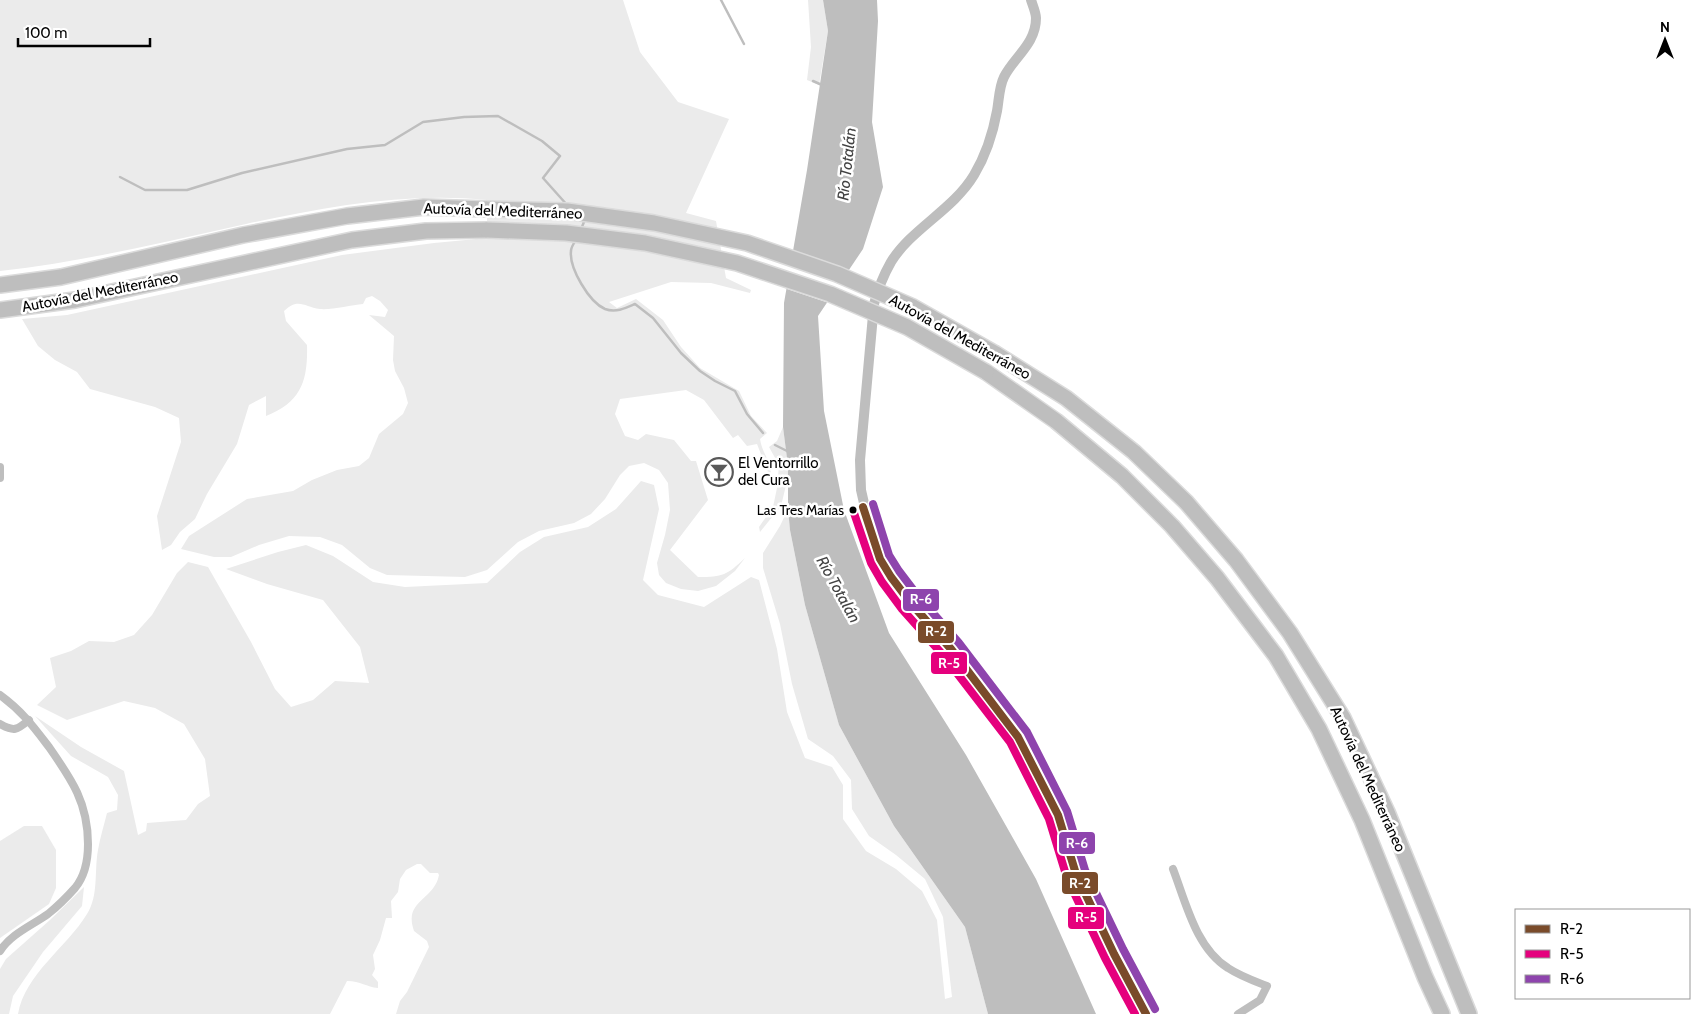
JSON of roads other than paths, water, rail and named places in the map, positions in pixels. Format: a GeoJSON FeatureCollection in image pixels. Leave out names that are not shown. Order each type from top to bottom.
{"type":"FeatureCollection","features":[{"type":"Feature","properties":{"kind":"highway","name":"Autovía del Mediterráneo"},"geometry":{"type":"LineString","coordinates":[[0,284],[61,277],[243,235],[347,216],[424,207],[567,210],[654,224],[747,243],[837,274],[913,307],[996,354],[1066,398],[1134,452],[1186,502],[1236,560],[1290,633],[1343,718],[1387,812],[1469,1014]]}},
{"type":"Feature","properties":{"kind":"highway","name":"Autovía del Mediterráneo"},"geometry":{"type":"LineString","coordinates":[[0,310],[75,300],[352,240],[426,231],[487,230],[566,233],[645,243],[737,263],[830,294],[907,327],[986,372],[1056,421],[1122,476],[1172,526],[1211,571],[1276,656],[1319,729],[1362,820],[1442,1014]]}},
{"type":"Feature","properties":{"kind":"street"},"geometry":{"type":"LineString","coordinates":[[1031,0],[1036,18],[1034,32],[1027,47],[1012,64],[1003,79],[993,133],[974,175],[952,204],[910,240],[892,261],[880,283],[874,304],[860,460],[860,490],[872,538],[880,559],[891,577],[951,649],[1018,737],[1058,815],[1076,874],[1114,954],[1146,1014]]}},
{"type":"Feature","properties":{"kind":"street"},"geometry":{"type":"LineString","coordinates":[[0,467],[0,478]]}},
{"type":"Feature","properties":{"kind":"street"},"geometry":{"type":"LineString","coordinates":[[0,695],[18,708],[29,720],[71,777],[86,817],[88,838],[86,868],[77,886],[48,914],[17,934],[0,951]]}},
{"type":"Feature","properties":{"kind":"street"},"geometry":{"type":"LineString","coordinates":[[0,724],[9,729],[19,729],[29,720]]}},
{"type":"Feature","properties":{"kind":"street"},"geometry":{"type":"LineString","coordinates":[[1173,870],[1195,926],[1207,950],[1228,968],[1267,986],[1260,1000],[1238,1014]]}},
{"type":"Feature","properties":{"kind":"water","name":"Río Totalán"},"geometry":{"type":"Polygon","coordinates":[[[823,0],[877,0],[878,21],[872,122],[883,187],[863,249],[818,316],[824,411],[844,510],[889,633],[966,755],[1036,879],[1096,1014],[988,1014],[965,927],[894,826],[839,725],[805,605],[790,530],[788,509],[788,466],[783,427],[784,303],[828,31],[823,0]]]}},
{"type":"Feature","properties":{"kind":"waterway"},"geometry":{"type":"LineString","coordinates":[[721,0],[744,44]]}},
{"type":"Feature","properties":{"kind":"waterway"},"geometry":{"type":"LineString","coordinates":[[813,81],[822,85]]}},
{"type":"Feature","properties":{"kind":"waterway"},"geometry":{"type":"LineString","coordinates":[[120,177],[145,190],[187,190],[242,173],[347,149],[385,145],[423,122],[464,117],[498,116],[542,141],[560,156],[543,178],[568,206]]}},
{"type":"Feature","properties":{"kind":"waterway"},"geometry":{"type":"LineString","coordinates":[[581,219],[584,222],[581,229]]}},
{"type":"Feature","properties":{"kind":"waterway"},"geometry":{"type":"LineString","coordinates":[[576,240],[571,250],[573,266],[581,284],[593,299],[599,305],[609,310],[621,310],[635,304],[653,318],[681,353],[700,371],[735,391],[747,414],[763,433]]}},
{"type":"Feature","properties":{"kind":"waterway"},"geometry":{"type":"LineString","coordinates":[[775,445],[787,451]]}},
{"type":"Feature","properties":{"kind":"place","name":"El Ventorrillo del Cura"},"geometry":{"type":"Point","coordinates":[719,472]}},
{"type":"Feature","properties":{"kind":"place","name":"Las Tres Marías"},"geometry":{"type":"Point","coordinates":[853,510]}}]}
